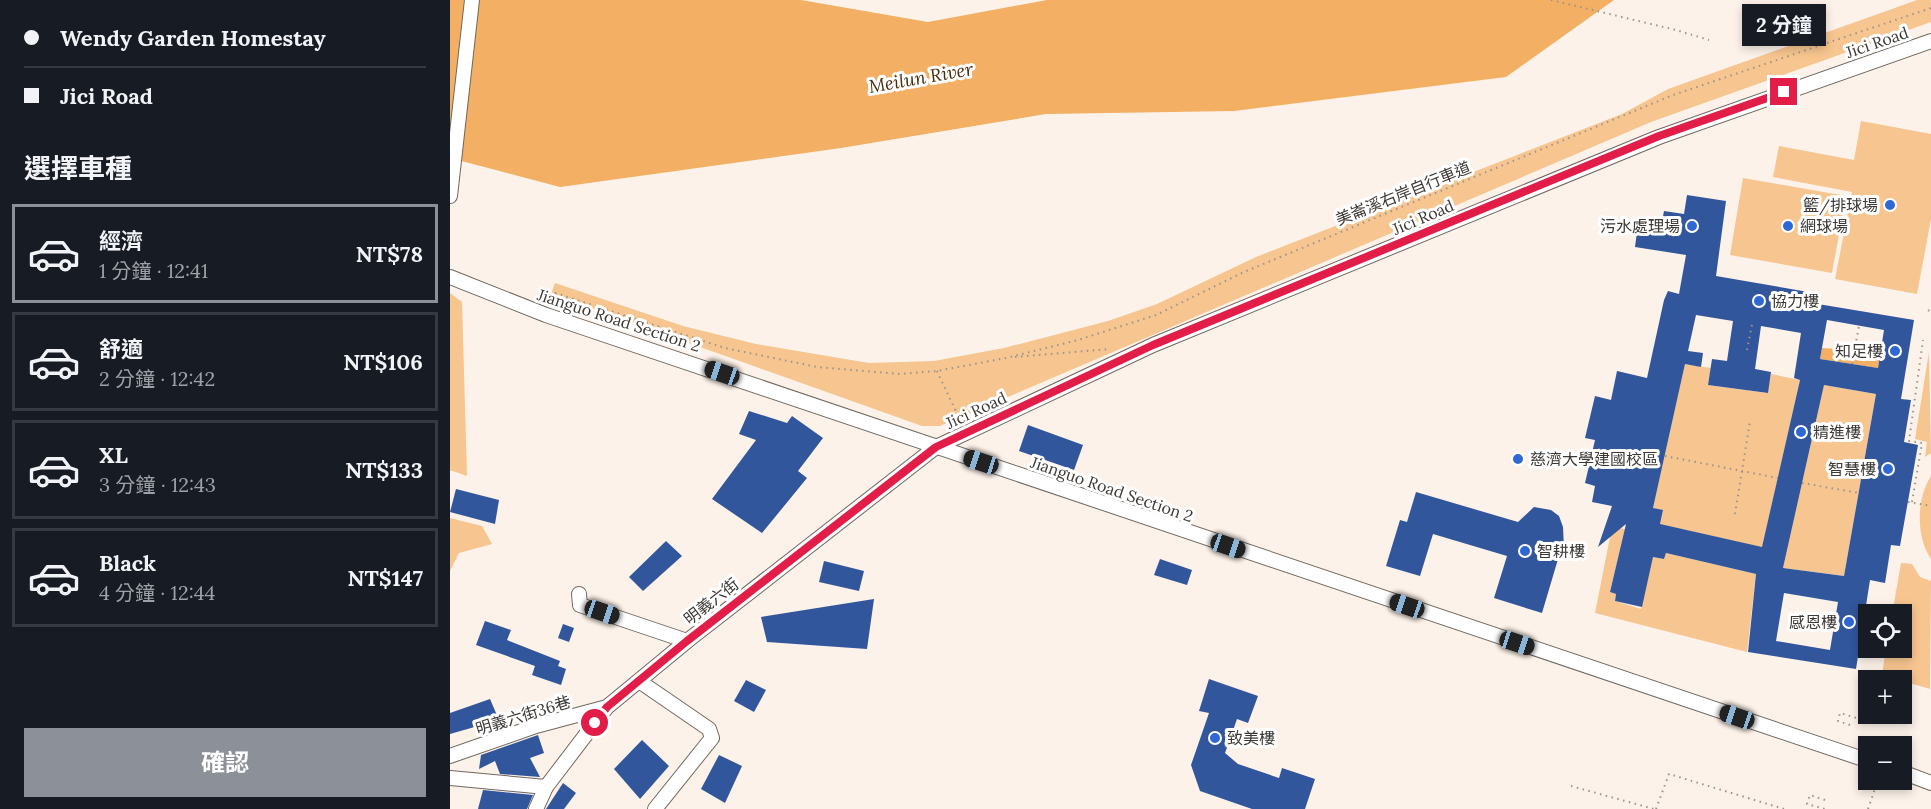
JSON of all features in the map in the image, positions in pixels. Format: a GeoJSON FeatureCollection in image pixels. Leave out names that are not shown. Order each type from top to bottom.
{"type":"FeatureCollection","features":[{"type":"Feature","properties":{"kind":"street"},"geometry":{"type":"LineString","coordinates":[[450,196],[472,0]]}},
{"type":"Feature","properties":{"kind":"street","name":"Jici Road"},"geometry":{"type":"LineString","coordinates":[[936,447],[1128,357],[1659,136],[1931,41]]}},
{"type":"Feature","properties":{"kind":"street","name":"Jianguo Road Section 2"},"geometry":{"type":"LineString","coordinates":[[450,277],[546,315],[1858,757]]}},
{"type":"Feature","properties":{"kind":"street","name":"明義六街"},"geometry":{"type":"LineString","coordinates":[[536,809],[546,787],[607,707],[687,641],[936,447]]}},
{"type":"Feature","properties":{"kind":"street"},"geometry":{"type":"LineString","coordinates":[[579,594],[580,605],[687,641]]}},
{"type":"Feature","properties":{"kind":"street"},"geometry":{"type":"LineString","coordinates":[[639,681],[709,729],[712,738],[655,809]]}},
{"type":"Feature","properties":{"kind":"street","name":"明義六街36巷"},"geometry":{"type":"LineString","coordinates":[[450,756],[536,726],[607,707]]}},
{"type":"Feature","properties":{"kind":"street"},"geometry":{"type":"LineString","coordinates":[[1912,776],[1931,783]]}},
{"type":"Feature","properties":{"kind":"street"},"geometry":{"type":"LineString","coordinates":[[450,778],[546,787]]}},
{"type":"Feature","properties":{"kind":"path"},"geometry":{"type":"LineString","coordinates":[[1551,0],[1709,40]]}},
{"type":"Feature","properties":{"kind":"path","name":"美崙溪右岸自行車道"},"geometry":{"type":"LineString","coordinates":[[1006,358],[1078,340],[1156,315],[1244,272],[1673,95],[1931,8]]}},
{"type":"Feature","properties":{"kind":"path"},"geometry":{"type":"LineString","coordinates":[[546,315],[555,293],[725,348],[817,367],[900,374],[937,371],[1006,358],[1123,348],[1128,357]]}},
{"type":"Feature","properties":{"kind":"path"},"geometry":{"type":"LineString","coordinates":[[1747,350],[1752,325]]}},
{"type":"Feature","properties":{"kind":"path"},"geometry":{"type":"LineString","coordinates":[[1852,364],[1859,326]]}},
{"type":"Feature","properties":{"kind":"path"},"geometry":{"type":"LineString","coordinates":[[1923,340],[1909,441],[1922,443],[1910,502],[1931,506]]}},
{"type":"Feature","properties":{"kind":"path"},"geometry":{"type":"LineString","coordinates":[[937,371],[966,433]]}},
{"type":"Feature","properties":{"kind":"path"},"geometry":{"type":"LineString","coordinates":[[1735,514],[1750,421]]}},
{"type":"Feature","properties":{"kind":"path"},"geometry":{"type":"LineString","coordinates":[[1665,456],[1778,478]]}},
{"type":"Feature","properties":{"kind":"path"},"geometry":{"type":"LineString","coordinates":[[1802,483],[1859,493]]}},
{"type":"Feature","properties":{"kind":"path"},"geometry":{"type":"LineString","coordinates":[[1850,725],[1838,721],[1840,713],[1858,718]]}},
{"type":"Feature","properties":{"kind":"path"},"geometry":{"type":"LineString","coordinates":[[1571,786],[1655,809],[1669,774],[1784,809]]}},
{"type":"Feature","properties":{"kind":"path"},"geometry":{"type":"LineString","coordinates":[[1868,809],[1875,790]]}},
{"type":"Feature","properties":{"kind":"path"},"geometry":{"type":"LineString","coordinates":[[1825,800],[1810,795],[1807,804],[1825,809]]}},
{"type":"Feature","properties":{"kind":"shaded area"},"geometry":{"type":"Polygon","coordinates":[[[1917,0],[1931,0],[1931,22],[1651,122],[940,426],[922,426],[551,294],[555,283],[683,326],[756,344],[869,363],[934,361],[1004,348],[1108,321],[1157,304],[1256,257],[1622,114],[1668,89],[1917,0]]]}},
{"type":"Feature","properties":{"kind":"shaded area","name":"籃/排球場"},"geometry":{"type":"Polygon","coordinates":[[[1861,121],[1931,134],[1931,219],[1917,294],[1835,279],[1852,192],[1773,177],[1779,146],[1854,160],[1861,121]]]}},
{"type":"Feature","properties":{"kind":"shaded area","name":"網球場"},"geometry":{"type":"Polygon","coordinates":[[[1743,178],[1846,196],[1832,273],[1730,255],[1743,178]]]}},
{"type":"Feature","properties":{"kind":"shaded area"},"geometry":{"type":"Polygon","coordinates":[[[450,293],[462,302],[467,476],[450,470],[450,293]]]}},
{"type":"Feature","properties":{"kind":"shaded area"},"geometry":{"type":"Polygon","coordinates":[[[1929,352],[1931,453],[1925,457],[1927,442],[1915,439],[1929,352]]]}},
{"type":"Feature","properties":{"kind":"shaded area"},"geometry":{"type":"Polygon","coordinates":[[[1685,364],[1711,368],[1708,385],[1767,393],[1771,374],[1800,380],[1759,562],[1743,543],[1681,529],[1655,545],[1663,511],[1653,508],[1685,364]]]}},
{"type":"Feature","properties":{"kind":"shaded area"},"geometry":{"type":"Polygon","coordinates":[[[1824,385],[1876,394],[1844,576],[1783,568],[1824,385]]]}},
{"type":"Feature","properties":{"kind":"shaded area"},"geometry":{"type":"Polygon","coordinates":[[[1931,476],[1931,559],[1920,529],[1920,507],[1931,476]]]}},
{"type":"Feature","properties":{"kind":"shaded area"},"geometry":{"type":"Polygon","coordinates":[[[450,518],[482,526],[492,544],[459,553],[450,571],[450,518]]]}},
{"type":"Feature","properties":{"kind":"shaded area"},"geometry":{"type":"Polygon","coordinates":[[[1612,527],[1625,529],[1610,592],[1616,594],[1615,601],[1641,609],[1653,557],[1664,559],[1666,553],[1756,574],[1747,652],[1595,613],[1612,527]]]}},
{"type":"Feature","properties":{"kind":"shaded area"},"geometry":{"type":"Polygon","coordinates":[[[1901,563],[1912,564],[1920,577],[1931,581],[1930,689],[1912,684],[1912,670],[1883,670],[1885,658],[1912,658],[1912,604],[1894,604],[1901,563]]]}},
{"type":"Feature","properties":{"kind":"water","name":"Meilun River"},"geometry":{"type":"Polygon","coordinates":[[[450,0],[801,0],[928,22],[1047,0],[1614,0],[1506,77],[1234,111],[1046,114],[841,148],[560,187],[450,158],[450,0]]]}},
{"type":"Feature","properties":{"kind":"water"},"geometry":{"type":"Polygon","coordinates":[[[1822,348],[1859,349],[1873,352],[1880,355],[1878,368],[1820,359],[1822,348]]]}},
{"type":"Feature","properties":{"kind":"building"},"geometry":{"type":"Polygon","coordinates":[[[1687,195],[1726,201],[1716,276],[1814,293],[1812,303],[1914,320],[1901,399],[1911,400],[1904,442],[1918,445],[1900,546],[1891,545],[1885,583],[1870,580],[1866,604],[1858,604],[1856,669],[1748,652],[1756,574],[1666,553],[1664,559],[1653,557],[1642,607],[1615,601],[1616,594],[1610,592],[1626,524],[1598,547],[1612,506],[1592,502],[1595,486],[1585,483],[1595,440],[1585,438],[1595,396],[1611,400],[1617,371],[1647,378],[1664,300],[1668,291],[1679,294],[1686,255],[1635,247],[1638,224],[1661,227],[1664,211],[1684,214],[1687,195]],[[1696,315],[1688,351],[1703,353],[1701,367],[1685,364],[1653,508],[1663,510],[1660,524],[1762,547],[1800,380],[1794,378],[1801,333],[1761,326],[1755,369],[1771,372],[1768,393],[1708,385],[1712,359],[1727,361],[1733,321],[1696,315]],[[1827,320],[1820,359],[1878,368],[1884,330],[1827,320]],[[1824,385],[1783,568],[1844,576],[1876,394],[1824,385]],[[1784,593],[1776,641],[1830,650],[1838,602],[1784,593]]]}},
{"type":"Feature","properties":{"kind":"building"},"geometry":{"type":"Polygon","coordinates":[[[749,411],[787,423],[792,416],[823,438],[798,471],[807,478],[762,533],[712,499],[756,440],[739,434],[749,411]]]}},
{"type":"Feature","properties":{"kind":"building"},"geometry":{"type":"Polygon","coordinates":[[[1028,425],[1083,445],[1074,470],[1019,451],[1028,425]]]}},
{"type":"Feature","properties":{"kind":"building"},"geometry":{"type":"Polygon","coordinates":[[[456,489],[499,500],[495,524],[450,512],[456,489]]]}},
{"type":"Feature","properties":{"kind":"building","name":"智耕樓"},"geometry":{"type":"Polygon","coordinates":[[[1416,492],[1518,522],[1534,507],[1551,510],[1559,516],[1563,527],[1564,549],[1561,549],[1542,613],[1494,598],[1507,556],[1433,534],[1420,576],[1386,566],[1400,520],[1407,522],[1416,492]]]}},
{"type":"Feature","properties":{"kind":"building"},"geometry":{"type":"Polygon","coordinates":[[[666,541],[682,556],[643,591],[629,577],[666,541]]]}},
{"type":"Feature","properties":{"kind":"building"},"geometry":{"type":"Polygon","coordinates":[[[1160,559],[1192,570],[1187,585],[1154,575],[1160,559]]]}},
{"type":"Feature","properties":{"kind":"building"},"geometry":{"type":"Polygon","coordinates":[[[824,561],[864,571],[859,591],[819,582],[824,561]]]}},
{"type":"Feature","properties":{"kind":"building"},"geometry":{"type":"Polygon","coordinates":[[[874,599],[867,649],[767,642],[761,617],[874,599]]]}},
{"type":"Feature","properties":{"kind":"building"},"geometry":{"type":"Polygon","coordinates":[[[485,621],[511,630],[507,640],[560,661],[558,666],[566,669],[561,685],[532,675],[535,666],[476,645],[485,621]]]}},
{"type":"Feature","properties":{"kind":"building"},"geometry":{"type":"Polygon","coordinates":[[[563,624],[574,628],[569,642],[558,638],[563,624]]]}},
{"type":"Feature","properties":{"kind":"building","name":"致美樓"},"geometry":{"type":"Polygon","coordinates":[[[1209,679],[1258,696],[1248,723],[1237,719],[1225,753],[1238,764],[1279,778],[1282,768],[1315,779],[1305,809],[1252,809],[1200,791],[1191,765],[1209,713],[1199,711],[1209,679]]]}},
{"type":"Feature","properties":{"kind":"building"},"geometry":{"type":"Polygon","coordinates":[[[746,680],[766,690],[754,712],[734,701],[746,680]]]}},
{"type":"Feature","properties":{"kind":"building"},"geometry":{"type":"Polygon","coordinates":[[[490,699],[499,720],[450,734],[450,713],[490,699]]]}},
{"type":"Feature","properties":{"kind":"building"},"geometry":{"type":"Polygon","coordinates":[[[538,735],[544,753],[530,758],[540,777],[500,774],[495,761],[479,769],[481,755],[538,735]]]}},
{"type":"Feature","properties":{"kind":"building"},"geometry":{"type":"Polygon","coordinates":[[[642,740],[669,766],[640,799],[614,769],[642,740]]]}},
{"type":"Feature","properties":{"kind":"building"},"geometry":{"type":"Polygon","coordinates":[[[719,755],[742,766],[725,803],[701,789],[719,755]]]}},
{"type":"Feature","properties":{"kind":"building"},"geometry":{"type":"Polygon","coordinates":[[[563,783],[576,793],[564,809],[546,809],[563,783]]]}},
{"type":"Feature","properties":{"kind":"building"},"geometry":{"type":"Polygon","coordinates":[[[483,790],[533,795],[527,809],[478,809],[483,790]]]}},
{"type":"Feature","properties":{"kind":"place","name":"籃/排球場"},"geometry":{"type":"Point","coordinates":[1890,205]}},
{"type":"Feature","properties":{"kind":"place","name":"污水處理場"},"geometry":{"type":"Point","coordinates":[1692,226]}},
{"type":"Feature","properties":{"kind":"place","name":"網球場"},"geometry":{"type":"Point","coordinates":[1788,226]}},
{"type":"Feature","properties":{"kind":"place","name":"協力樓"},"geometry":{"type":"Point","coordinates":[1759,301]}},
{"type":"Feature","properties":{"kind":"place","name":"知足樓"},"geometry":{"type":"Point","coordinates":[1895,351]}},
{"type":"Feature","properties":{"kind":"place","name":"精進樓"},"geometry":{"type":"Point","coordinates":[1801,432]}},
{"type":"Feature","properties":{"kind":"place","name":"慈濟大學建國校區"},"geometry":{"type":"Point","coordinates":[1518,459]}},
{"type":"Feature","properties":{"kind":"place","name":"智慧樓"},"geometry":{"type":"Point","coordinates":[1888,469]}},
{"type":"Feature","properties":{"kind":"place","name":"智耕樓"},"geometry":{"type":"Point","coordinates":[1525,551]}},
{"type":"Feature","properties":{"kind":"place","name":"感恩樓"},"geometry":{"type":"Point","coordinates":[1849,622]}},
{"type":"Feature","properties":{"kind":"place","name":"致美樓"},"geometry":{"type":"Point","coordinates":[1215,738]}},
{"type":"Feature","properties":{"kind":"route"},"geometry":{"type":"LineString","coordinates":[[595,723],[607,707],[687,641],[936,447],[1153,345],[1659,136],[1784,92]]}}]}
